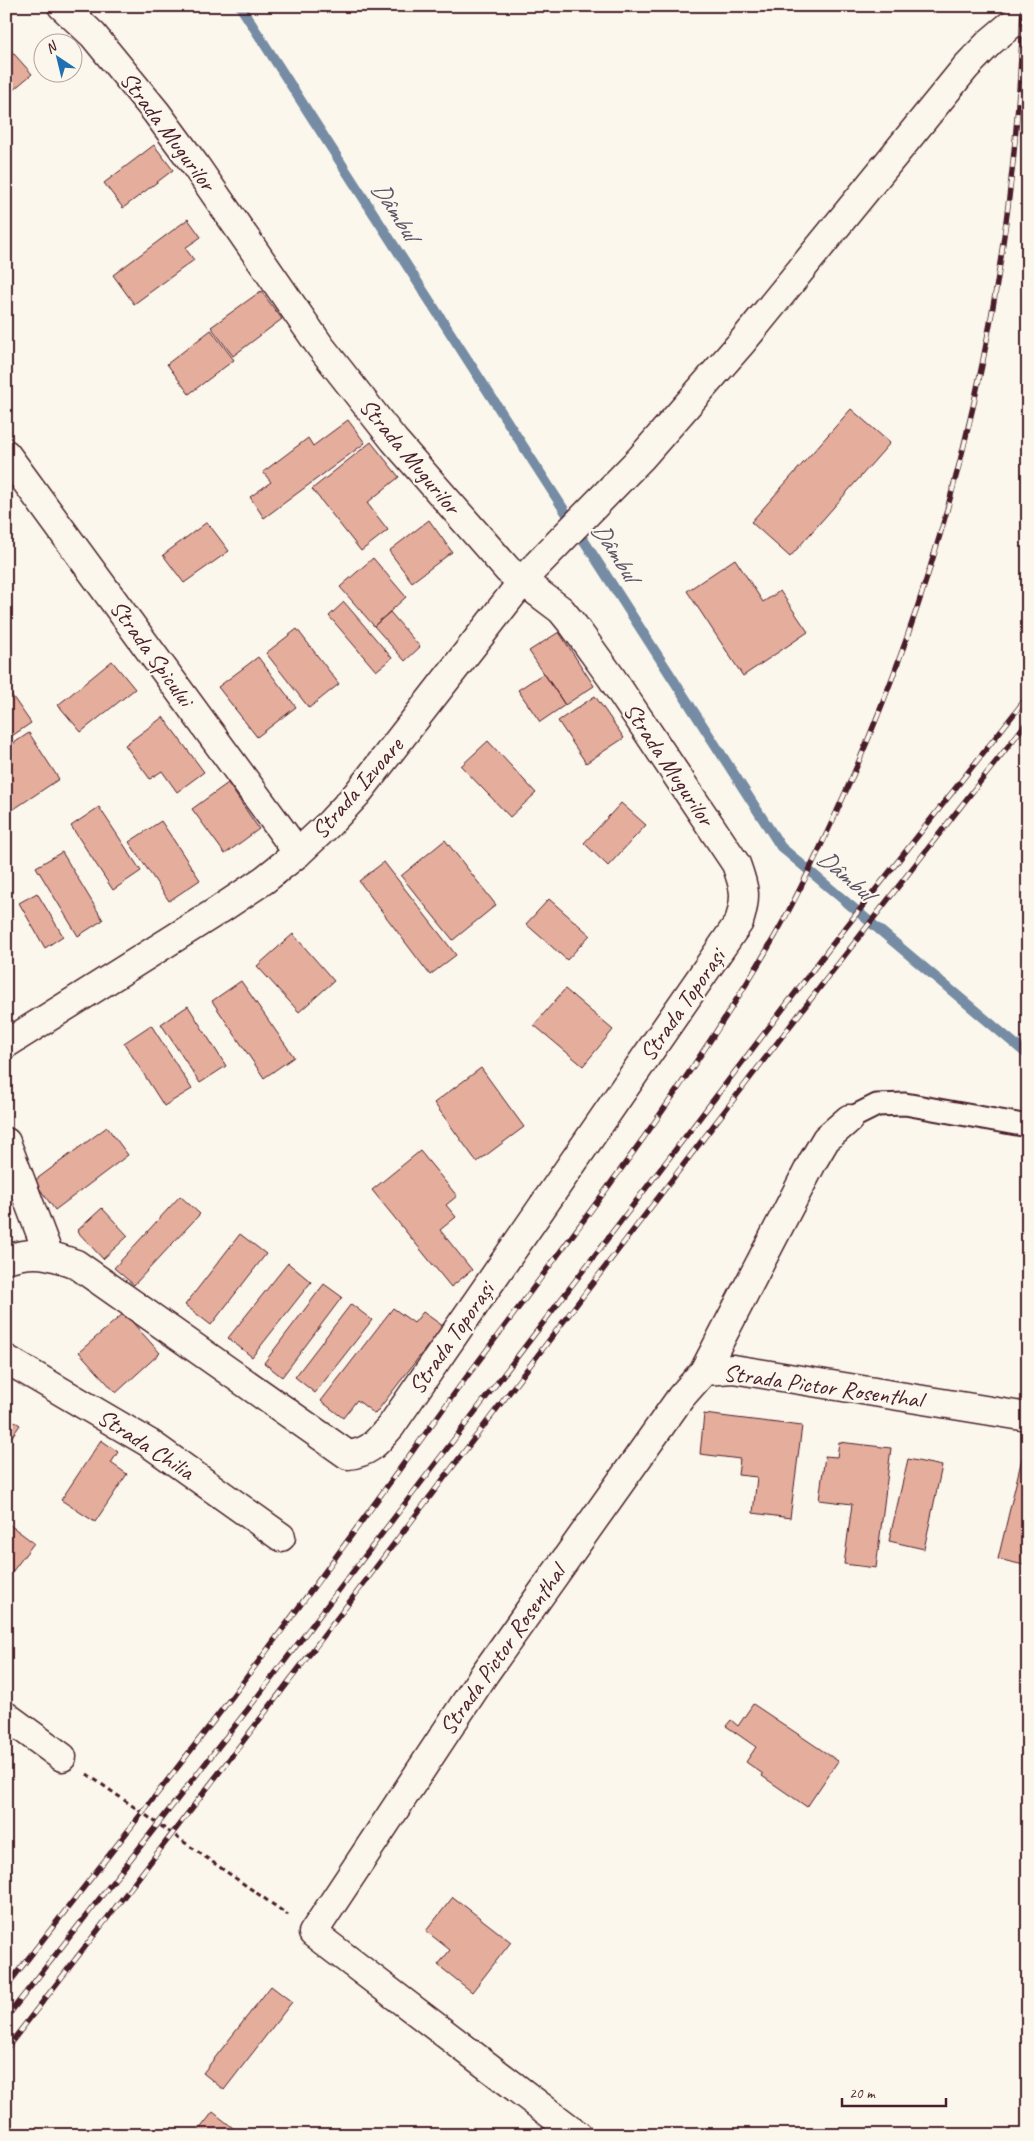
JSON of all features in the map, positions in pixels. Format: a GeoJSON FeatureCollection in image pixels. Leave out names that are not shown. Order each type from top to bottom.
{"type":"FeatureCollection","features":[{"type":"Feature","properties":{"kind":"street","name":"Strada Mugurilor"},"geometry":{"type":"LineString","coordinates":[[62,6],[93,35],[156,112],[195,165],[320,346],[394,440],[491,551],[526,577],[561,610],[611,677],[736,864],[745,887],[744,906]]}},
{"type":"Feature","properties":{"kind":"street","name":"Strada Izvoare"},"geometry":{"type":"LineString","coordinates":[[6,1044],[264,880],[298,853],[329,824],[357,794],[526,577],[641,458],[743,341],[966,68],[990,42],[1028,10]]}},
{"type":"Feature","properties":{"kind":"street","name":"Strada Spicului"},"geometry":{"type":"LineString","coordinates":[[6,454],[298,853]]}},
{"type":"Feature","properties":{"kind":"street","name":"Strada Toporași"},"geometry":{"type":"LineString","coordinates":[[6,1259],[18,1255],[48,1254],[76,1264],[348,1455],[362,1453],[374,1446],[391,1426],[739,922],[744,906]]}},
{"type":"Feature","properties":{"kind":"street"},"geometry":{"type":"LineString","coordinates":[[704,1371],[813,1161],[826,1139],[849,1119]]}},
{"type":"Feature","properties":{"kind":"street"},"geometry":{"type":"LineString","coordinates":[[6,1142],[48,1254]]}},
{"type":"Feature","properties":{"kind":"street","name":"Strada Chilia"},"geometry":{"type":"LineString","coordinates":[[6,1359],[149,1443],[281,1537]]}},
{"type":"Feature","properties":{"kind":"street","name":"Strada Pictor Rosenthal"},"geometry":{"type":"LineString","coordinates":[[313,1933],[484,1672],[675,1405],[704,1371],[734,1369],[1028,1417]]}},
{"type":"Feature","properties":{"kind":"street"},"geometry":{"type":"LineString","coordinates":[[6,1716],[62,1756]]}},
{"type":"Feature","properties":{"kind":"street"},"geometry":{"type":"LineString","coordinates":[[313,1933],[578,2135]]}},
{"type":"Feature","properties":{"kind":"lane"},"geometry":{"type":"LineString","coordinates":[[849,1119],[877,1105],[905,1104],[1028,1126]]}},
{"type":"Feature","properties":{"kind":"path"},"geometry":{"type":"LineString","coordinates":[[62,1756],[313,1933]]}},
{"type":"Feature","properties":{"kind":"building"},"geometry":{"type":"Polygon","coordinates":[[[6,45],[32,74],[6,96],[6,45]]]}},
{"type":"Feature","properties":{"kind":"building"},"geometry":{"type":"Polygon","coordinates":[[[154,145],[173,170],[123,208],[104,183],[154,145]]]}},
{"type":"Feature","properties":{"kind":"building"},"geometry":{"type":"Polygon","coordinates":[[[188,219],[201,237],[185,248],[194,260],[134,304],[113,275],[188,219]]]}},
{"type":"Feature","properties":{"kind":"building"},"geometry":{"type":"Polygon","coordinates":[[[261,291],[282,319],[233,356],[211,327],[261,291]]]}},
{"type":"Feature","properties":{"kind":"building"},"geometry":{"type":"Polygon","coordinates":[[[211,330],[234,360],[189,394],[167,364],[211,330]]]}},
{"type":"Feature","properties":{"kind":"building"},"geometry":{"type":"Polygon","coordinates":[[[851,409],[890,443],[790,557],[751,522],[851,409]]]}},
{"type":"Feature","properties":{"kind":"building"},"geometry":{"type":"Polygon","coordinates":[[[348,420],[365,443],[264,518],[250,497],[271,482],[263,472],[308,438],[313,446],[348,420]]]}},
{"type":"Feature","properties":{"kind":"building"},"geometry":{"type":"Polygon","coordinates":[[[371,442],[399,477],[367,503],[388,530],[361,551],[312,489],[371,442]]]}},
{"type":"Feature","properties":{"kind":"building"},"geometry":{"type":"Polygon","coordinates":[[[429,520],[452,552],[412,582],[389,551],[429,520]]]}},
{"type":"Feature","properties":{"kind":"building"},"geometry":{"type":"Polygon","coordinates":[[[207,522],[229,551],[184,583],[163,555],[207,522]]]}},
{"type":"Feature","properties":{"kind":"building"},"geometry":{"type":"Polygon","coordinates":[[[373,558],[406,597],[374,626],[340,587],[373,558]]]}},
{"type":"Feature","properties":{"kind":"building"},"geometry":{"type":"Polygon","coordinates":[[[735,559],[763,602],[780,591],[808,632],[743,676],[687,591],[735,559]]]}},
{"type":"Feature","properties":{"kind":"building"},"geometry":{"type":"Polygon","coordinates":[[[344,602],[392,658],[376,671],[329,616],[344,602]]]}},
{"type":"Feature","properties":{"kind":"building"},"geometry":{"type":"Polygon","coordinates":[[[390,612],[420,647],[405,661],[374,626],[390,612]]]}},
{"type":"Feature","properties":{"kind":"building"},"geometry":{"type":"Polygon","coordinates":[[[297,629],[339,684],[309,708],[266,653],[297,629]]]}},
{"type":"Feature","properties":{"kind":"building"},"geometry":{"type":"Polygon","coordinates":[[[559,632],[594,686],[565,705],[529,651],[559,632]]]}},
{"type":"Feature","properties":{"kind":"building"},"geometry":{"type":"Polygon","coordinates":[[[258,657],[296,707],[257,737],[218,687],[258,657]]]}},
{"type":"Feature","properties":{"kind":"building"},"geometry":{"type":"Polygon","coordinates":[[[112,661],[135,689],[81,732],[58,705],[112,661]]]}},
{"type":"Feature","properties":{"kind":"building"},"geometry":{"type":"Polygon","coordinates":[[[544,673],[565,705],[540,722],[518,690],[544,673]]]}},
{"type":"Feature","properties":{"kind":"building"},"geometry":{"type":"Polygon","coordinates":[[[6,687],[31,723],[6,740],[6,687]]]}},
{"type":"Feature","properties":{"kind":"building"},"geometry":{"type":"Polygon","coordinates":[[[595,696],[624,738],[586,763],[558,721],[595,696]]]}},
{"type":"Feature","properties":{"kind":"building"},"geometry":{"type":"Polygon","coordinates":[[[163,717],[204,772],[177,792],[162,771],[150,779],[125,745],[163,717]]]}},
{"type":"Feature","properties":{"kind":"building"},"geometry":{"type":"Polygon","coordinates":[[[29,733],[59,779],[14,809],[6,798],[6,748],[29,733]]]}},
{"type":"Feature","properties":{"kind":"building"},"geometry":{"type":"Polygon","coordinates":[[[488,741],[536,793],[510,817],[461,766],[488,741]]]}},
{"type":"Feature","properties":{"kind":"building"},"geometry":{"type":"Polygon","coordinates":[[[228,783],[259,829],[225,854],[192,809],[228,783]]]}},
{"type":"Feature","properties":{"kind":"building"},"geometry":{"type":"Polygon","coordinates":[[[621,803],[646,825],[608,866],[584,843],[621,803]]]}},
{"type":"Feature","properties":{"kind":"building"},"geometry":{"type":"Polygon","coordinates":[[[99,807],[141,871],[113,890],[71,826],[99,807]]]}},
{"type":"Feature","properties":{"kind":"building"},"geometry":{"type":"Polygon","coordinates":[[[161,821],[200,880],[169,901],[129,842],[161,821]]]}},
{"type":"Feature","properties":{"kind":"building"},"geometry":{"type":"Polygon","coordinates":[[[445,840],[496,905],[453,940],[401,876],[445,840]]]}},
{"type":"Feature","properties":{"kind":"building"},"geometry":{"type":"Polygon","coordinates":[[[62,852],[103,920],[78,936],[36,867],[62,852]]]}},
{"type":"Feature","properties":{"kind":"building"},"geometry":{"type":"Polygon","coordinates":[[[384,862],[456,955],[430,975],[359,881],[384,862]]]}},
{"type":"Feature","properties":{"kind":"building"},"geometry":{"type":"Polygon","coordinates":[[[37,893],[63,936],[45,948],[19,903],[37,893]]]}},
{"type":"Feature","properties":{"kind":"building"},"geometry":{"type":"Polygon","coordinates":[[[549,899],[590,935],[567,960],[526,924],[549,899]]]}},
{"type":"Feature","properties":{"kind":"building"},"geometry":{"type":"Polygon","coordinates":[[[293,934],[334,981],[299,1012],[257,966],[293,934]]]}},
{"type":"Feature","properties":{"kind":"building"},"geometry":{"type":"Polygon","coordinates":[[[241,981],[294,1057],[264,1078],[212,1001],[241,981]]]}},
{"type":"Feature","properties":{"kind":"building"},"geometry":{"type":"Polygon","coordinates":[[[565,989],[613,1030],[583,1066],[534,1025],[565,989]]]}},
{"type":"Feature","properties":{"kind":"building"},"geometry":{"type":"Polygon","coordinates":[[[188,1006],[226,1066],[200,1083],[161,1024],[188,1006]]]}},
{"type":"Feature","properties":{"kind":"building"},"geometry":{"type":"Polygon","coordinates":[[[151,1025],[192,1089],[164,1106],[124,1043],[151,1025]]]}},
{"type":"Feature","properties":{"kind":"building"},"geometry":{"type":"Polygon","coordinates":[[[481,1068],[524,1127],[477,1162],[434,1103],[481,1068]]]}},
{"type":"Feature","properties":{"kind":"building"},"geometry":{"type":"Polygon","coordinates":[[[107,1127],[128,1155],[55,1210],[34,1181],[107,1127]]]}},
{"type":"Feature","properties":{"kind":"building"},"geometry":{"type":"Polygon","coordinates":[[[420,1151],[457,1196],[446,1205],[456,1217],[440,1230],[472,1270],[451,1287],[372,1190],[420,1151]]]}},
{"type":"Feature","properties":{"kind":"building"},"geometry":{"type":"Polygon","coordinates":[[[180,1196],[200,1214],[134,1285],[114,1268],[180,1196]]]}},
{"type":"Feature","properties":{"kind":"building"},"geometry":{"type":"Polygon","coordinates":[[[102,1208],[128,1236],[103,1259],[77,1231],[102,1208]]]}},
{"type":"Feature","properties":{"kind":"building"},"geometry":{"type":"Polygon","coordinates":[[[240,1234],[266,1254],[211,1325],[185,1305],[240,1234]]]}},
{"type":"Feature","properties":{"kind":"building"},"geometry":{"type":"Polygon","coordinates":[[[288,1263],[311,1282],[252,1357],[228,1338],[288,1263]]]}},
{"type":"Feature","properties":{"kind":"building"},"geometry":{"type":"Polygon","coordinates":[[[324,1284],[342,1297],[282,1377],[264,1363],[324,1284]]]}},
{"type":"Feature","properties":{"kind":"building"},"geometry":{"type":"Polygon","coordinates":[[[351,1304],[372,1320],[315,1393],[295,1377],[351,1304]]]}},
{"type":"Feature","properties":{"kind":"building"},"geometry":{"type":"Polygon","coordinates":[[[393,1308],[414,1323],[423,1312],[443,1326],[375,1414],[357,1400],[343,1418],[321,1401],[393,1308]]]}},
{"type":"Feature","properties":{"kind":"building"},"geometry":{"type":"Polygon","coordinates":[[[124,1313],[160,1353],[116,1393],[79,1352],[124,1313]]]}},
{"type":"Feature","properties":{"kind":"building"},"geometry":{"type":"Polygon","coordinates":[[[704,1414],[802,1426],[790,1518],[753,1513],[757,1477],[738,1475],[740,1459],[700,1454],[704,1414]]]}},
{"type":"Feature","properties":{"kind":"building"},"geometry":{"type":"Polygon","coordinates":[[[6,1416],[20,1425],[6,1445],[6,1416]]]}},
{"type":"Feature","properties":{"kind":"building"},"geometry":{"type":"Polygon","coordinates":[[[101,1440],[118,1452],[111,1463],[127,1474],[95,1522],[61,1500],[101,1440]]]}},
{"type":"Feature","properties":{"kind":"building"},"geometry":{"type":"Polygon","coordinates":[[[839,1442],[891,1448],[876,1568],[844,1564],[852,1504],[819,1500],[825,1456],[837,1457],[839,1442]]]}},
{"type":"Feature","properties":{"kind":"building"},"geometry":{"type":"Polygon","coordinates":[[[1023,1454],[1028,1455],[1028,1566],[998,1559],[1023,1454]]]}},
{"type":"Feature","properties":{"kind":"building"},"geometry":{"type":"Polygon","coordinates":[[[908,1459],[942,1466],[924,1549],[889,1541],[908,1459]]]}},
{"type":"Feature","properties":{"kind":"building"},"geometry":{"type":"Polygon","coordinates":[[[6,1522],[34,1543],[6,1580],[6,1522]]]}},
{"type":"Feature","properties":{"kind":"building"},"geometry":{"type":"Polygon","coordinates":[[[753,1704],[838,1761],[807,1807],[762,1776],[763,1774],[746,1762],[756,1747],[726,1726],[731,1720],[738,1726],[753,1704]]]}},
{"type":"Feature","properties":{"kind":"building"},"geometry":{"type":"Polygon","coordinates":[[[453,1897],[511,1942],[472,1992],[438,1965],[450,1950],[426,1931],[453,1897]]]}},
{"type":"Feature","properties":{"kind":"building"},"geometry":{"type":"Polygon","coordinates":[[[271,1986],[292,2002],[224,2090],[203,2073],[271,1986]]]}},
{"type":"Feature","properties":{"kind":"building"},"geometry":{"type":"Polygon","coordinates":[[[213,2112],[242,2135],[195,2135],[213,2112]]]}},
{"type":"Feature","properties":{"kind":"waterway","name":"Dâmbul"},"geometry":{"type":"LineString","coordinates":[[240,6],[781,847],[1028,1055]]}},
{"type":"Feature","properties":{"kind":"railway"},"geometry":{"type":"LineString","coordinates":[[6,1987],[259,1660],[621,1170],[701,1055],[739,996],[795,898],[850,782],[888,690],[921,595],[950,500],[974,403],[993,305],[1008,206],[1018,106],[1023,6]]}},
{"type":"Feature","properties":{"kind":"railway"},"geometry":{"type":"LineString","coordinates":[[6,2018],[248,1709],[828,950],[1028,696]]}},
{"type":"Feature","properties":{"kind":"railway"},"geometry":{"type":"LineString","coordinates":[[6,2049],[643,1217],[1028,721]]}}]}
